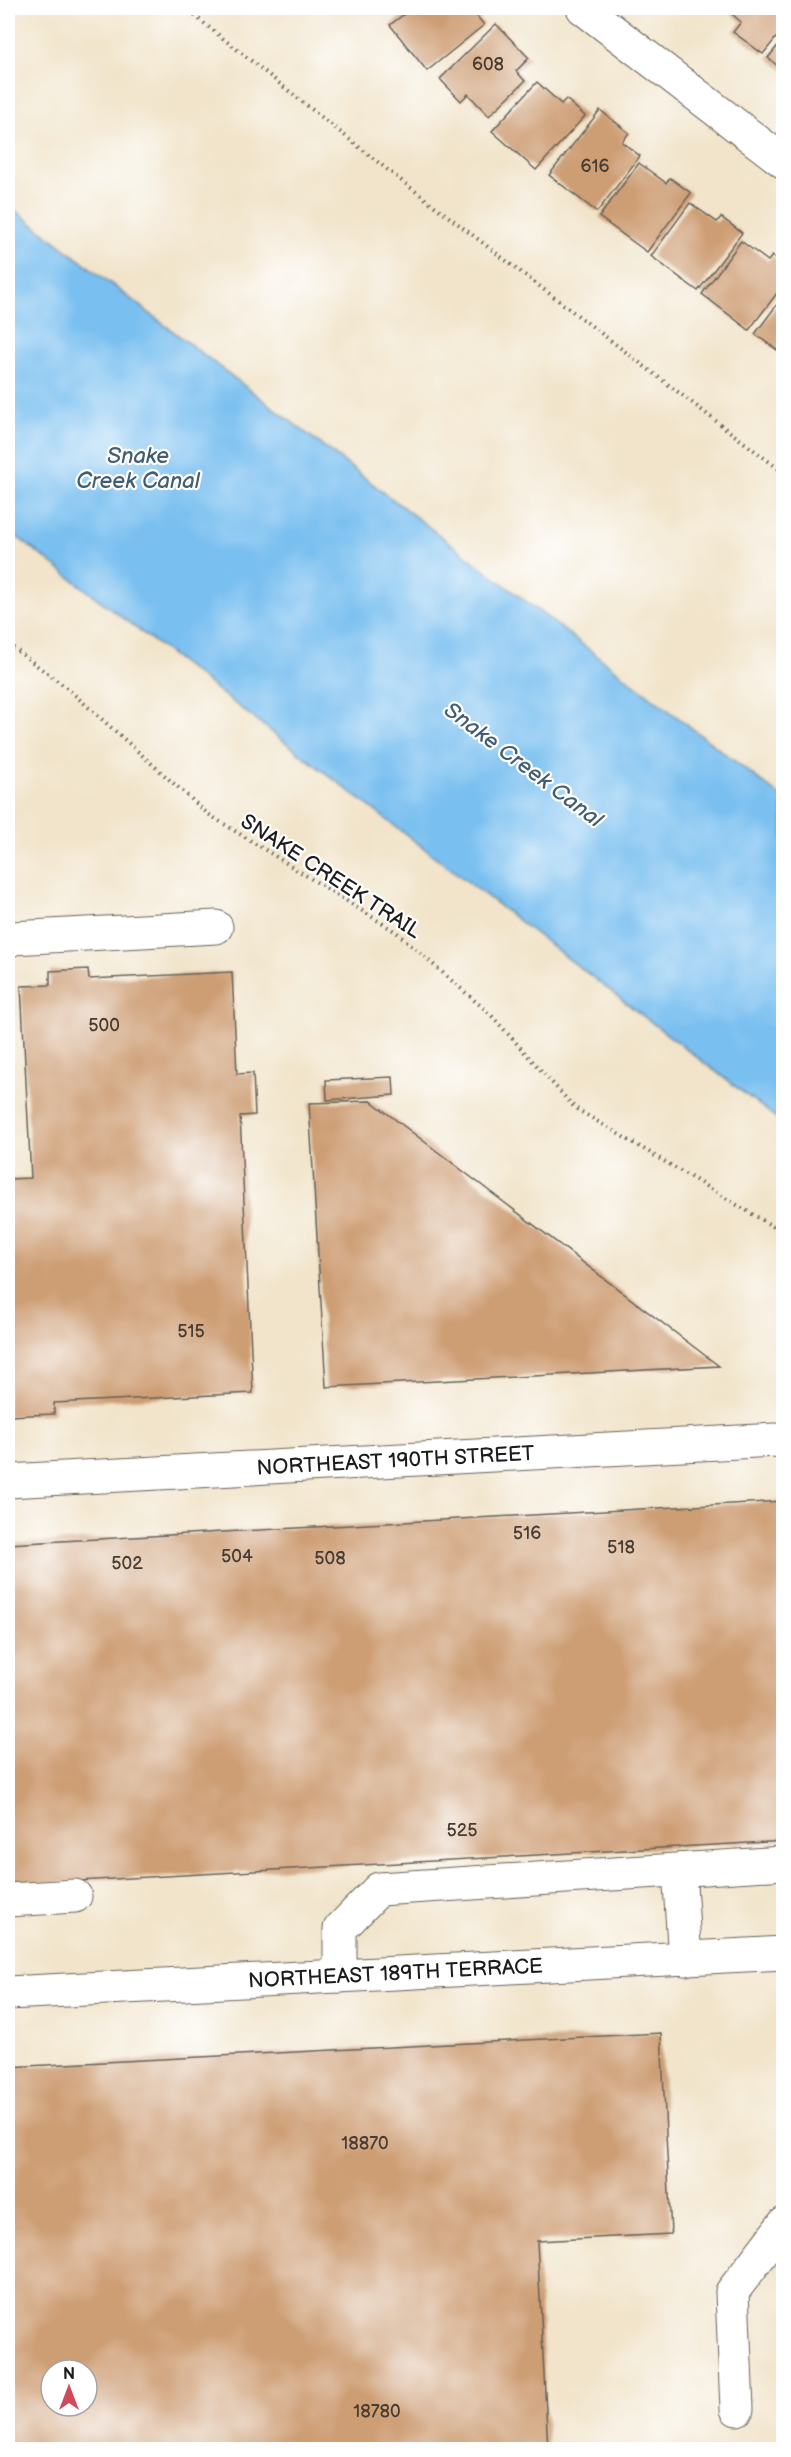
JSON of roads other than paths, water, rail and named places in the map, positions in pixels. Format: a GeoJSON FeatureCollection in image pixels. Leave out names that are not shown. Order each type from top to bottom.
{"type":"FeatureCollection","features":[{"type":"Feature","properties":{"kind":"street"},"geometry":{"type":"LineString","coordinates":[[583,8],[783,162]]}},
{"type":"Feature","properties":{"kind":"street"},"geometry":{"type":"LineString","coordinates":[[8,941],[12,938],[216,927]]}},
{"type":"Feature","properties":{"kind":"street","name":"NORTHEAST 190TH STREET"},"geometry":{"type":"LineString","coordinates":[[8,1481],[776,1440],[783,1442]]}},
{"type":"Feature","properties":{"kind":"street"},"geometry":{"type":"LineString","coordinates":[[340,1976],[340,1929],[379,1889],[783,1863]]}},
{"type":"Feature","properties":{"kind":"street"},"geometry":{"type":"LineString","coordinates":[[679,1870],[685,1959]]}},
{"type":"Feature","properties":{"kind":"street"},"geometry":{"type":"LineString","coordinates":[[8,1900],[75,1896]]}},
{"type":"Feature","properties":{"kind":"street","name":"NORTHEAST 189TH TERRACE"},"geometry":{"type":"LineString","coordinates":[[8,1993],[685,1959],[783,1960]]}},
{"type":"Feature","properties":{"kind":"street"},"geometry":{"type":"LineString","coordinates":[[737,2409],[732,2292],[783,2224]]}},
{"type":"Feature","properties":{"kind":"water","name":"Snake Creek Canal"},"geometry":{"type":"Polygon","coordinates":[[[8,205],[783,798],[783,1123],[8,530],[8,205]]]}}]}
